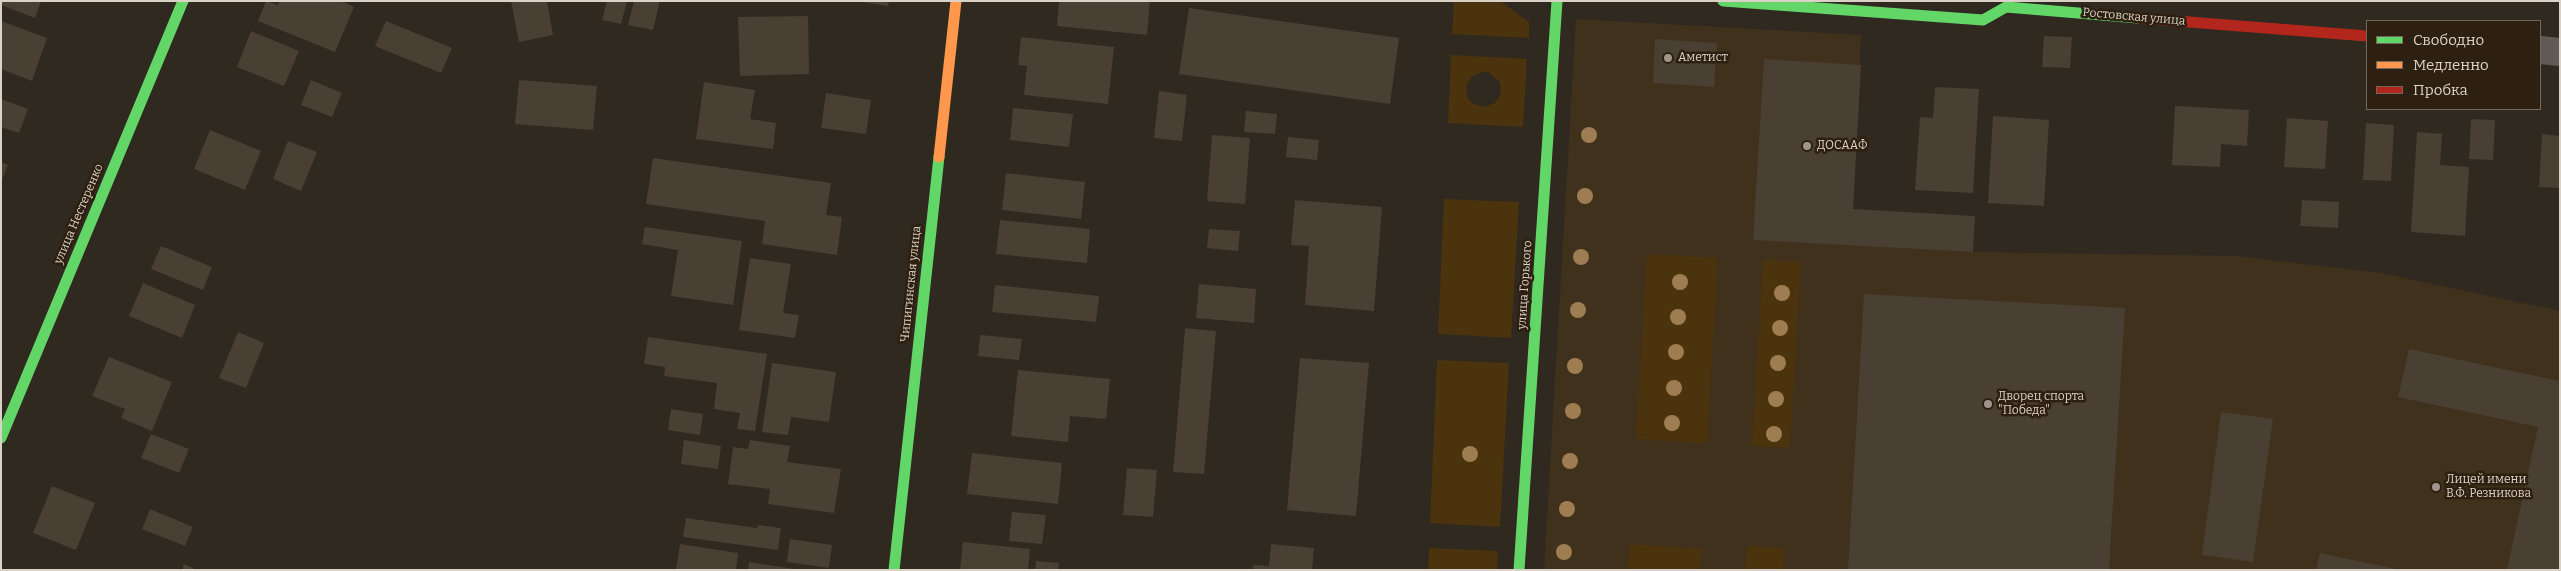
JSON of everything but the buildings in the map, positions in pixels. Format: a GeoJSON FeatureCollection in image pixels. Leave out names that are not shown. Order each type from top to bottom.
{"type":"FeatureCollection","features":[{"type":"Feature","properties":{"kind":"street","name":"улица Нестеренко"},"geometry":{"type":"LineString","coordinates":[[1,438],[183,1]]}},
{"type":"Feature","properties":{"kind":"street","name":"Чипигинская улица"},"geometry":{"type":"LineString","coordinates":[[894,570],[956,1]]}},
{"type":"Feature","properties":{"kind":"street","name":"улица Горького"},"geometry":{"type":"LineString","coordinates":[[1519,570],[1557,1]]}},
{"type":"Feature","properties":{"kind":"street","name":"Ростовская улица"},"geometry":{"type":"LineString","coordinates":[[1723,1],[1983,20],[2006,7],[2366,36]]}},
{"type":"Feature","properties":{"kind":"street"},"geometry":{"type":"LineString","coordinates":[[2541,50],[2560,52]]}},
{"type":"Feature","properties":{"kind":"shaded area"},"geometry":{"type":"Polygon","coordinates":[[[1454,1],[1500,1],[1529,22],[1529,38],[1452,34],[1454,1]]]}},
{"type":"Feature","properties":{"kind":"shaded area"},"geometry":{"type":"Polygon","coordinates":[[[1576,19],[1861,35],[1853,209],[1887,247],[1973,252],[2236,256],[2381,273],[2560,311],[2560,570],[1544,570],[1576,19]]]}},
{"type":"Feature","properties":{"kind":"shaded area"},"geometry":{"type":"Polygon","coordinates":[[[1451,55],[1527,59],[1523,127],[1448,123],[1451,55]],[[1482,72],[1471,77],[1466,87],[1468,99],[1472,103],[1483,107],[1495,103],[1501,94],[1500,82],[1488,72],[1482,72]]]}},
{"type":"Feature","properties":{"kind":"shaded area"},"geometry":{"type":"Polygon","coordinates":[[[1444,199],[1519,202],[1511,338],[1438,334],[1444,199]]]}},
{"type":"Feature","properties":{"kind":"shaded area"},"geometry":{"type":"Polygon","coordinates":[[[1647,254],[1718,258],[1707,443],[1636,439],[1647,254]]]}},
{"type":"Feature","properties":{"kind":"shaded area"},"geometry":{"type":"Polygon","coordinates":[[[1763,260],[1801,262],[1790,448],[1752,446],[1763,260]]]}},
{"type":"Feature","properties":{"kind":"shaded area"},"geometry":{"type":"Polygon","coordinates":[[[1437,360],[1509,363],[1500,527],[1430,523],[1437,360]]]}},
{"type":"Feature","properties":{"kind":"shaded area"},"geometry":{"type":"Polygon","coordinates":[[[1630,544],[1702,549],[1700,570],[1628,570],[1630,544]]]}},
{"type":"Feature","properties":{"kind":"shaded area"},"geometry":{"type":"Polygon","coordinates":[[[1747,546],[1785,548],[1783,570],[1745,570],[1747,546]]]}},
{"type":"Feature","properties":{"kind":"shaded area"},"geometry":{"type":"Polygon","coordinates":[[[1429,548],[1498,551],[1497,570],[1428,570],[1429,548]]]}},
{"type":"Feature","properties":{"kind":"traffic: fast"},"geometry":{"type":"LineString","coordinates":[[1,438],[183,1]]}},
{"type":"Feature","properties":{"kind":"traffic: fast"},"geometry":{"type":"LineString","coordinates":[[1519,570],[1557,1]]}},
{"type":"Feature","properties":{"kind":"traffic: fast"},"geometry":{"type":"LineString","coordinates":[[1723,1],[1983,20],[2006,7],[2138,18]]}},
{"type":"Feature","properties":{"kind":"traffic: fast"},"geometry":{"type":"LineString","coordinates":[[894,570],[939,157]]}},
{"type":"Feature","properties":{"kind":"traffic: slow"},"geometry":{"type":"LineString","coordinates":[[939,157],[956,1]]}},
{"type":"Feature","properties":{"kind":"traffic: jam"},"geometry":{"type":"LineString","coordinates":[[2138,18],[2366,36]]}},
{"type":"Feature","properties":{"kind":"place","name":"Аметист"},"geometry":{"type":"Point","coordinates":[1668,58]}},
{"type":"Feature","properties":{"kind":"place","name":"ДОСААФ"},"geometry":{"type":"Point","coordinates":[1807,146]}},
{"type":"Feature","properties":{"kind":"place","name":"Дворец спорта \"Победа\""},"geometry":{"type":"Point","coordinates":[1988,404]}},
{"type":"Feature","properties":{"kind":"place","name":"Лицей имени В.Ф. Резникова"},"geometry":{"type":"Point","coordinates":[2436,487]}}]}
